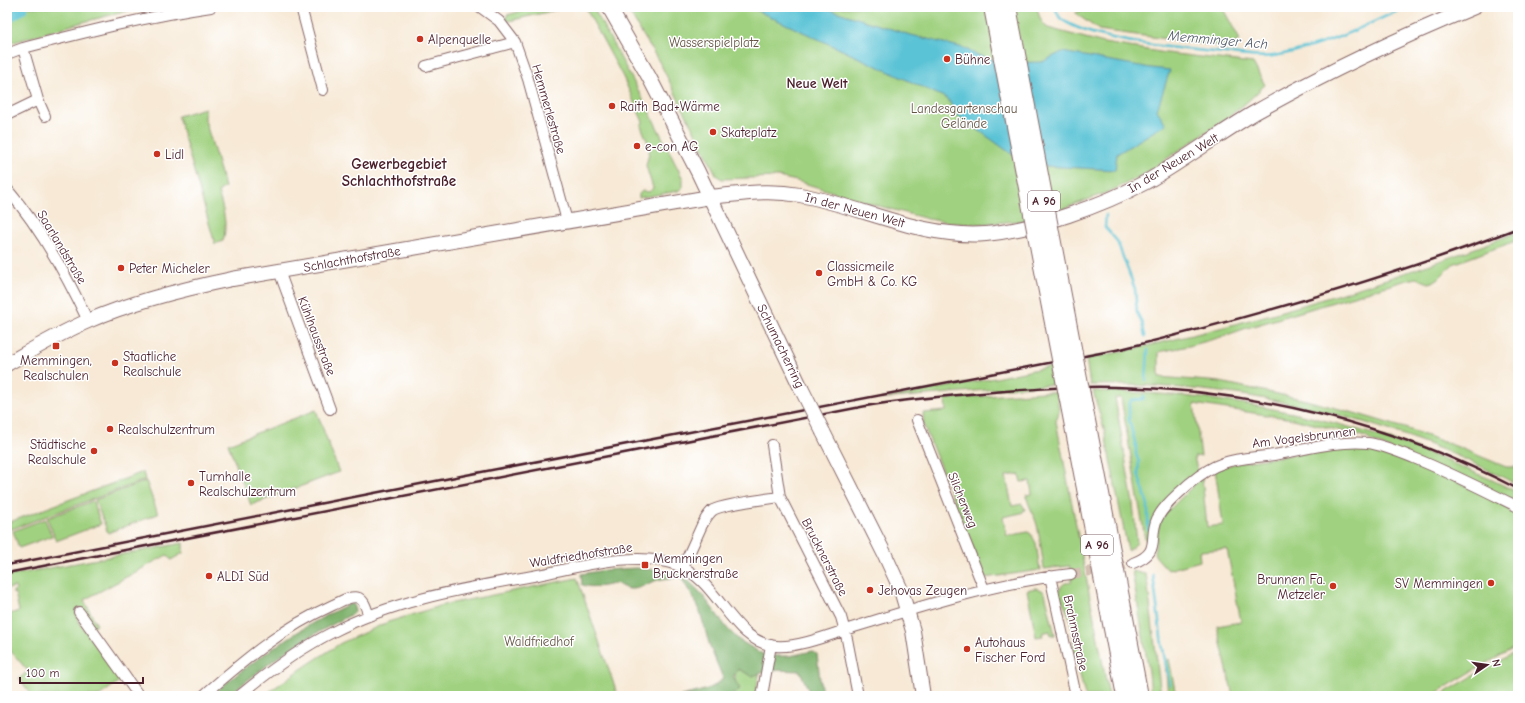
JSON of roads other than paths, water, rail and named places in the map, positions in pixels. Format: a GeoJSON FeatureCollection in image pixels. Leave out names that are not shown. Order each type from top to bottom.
{"type":"FeatureCollection","features":[{"type":"Feature","properties":{"kind":"highway","name":"A 96"},"geometry":{"type":"LineString","coordinates":[[993,7],[1139,696]]}},
{"type":"Feature","properties":{"kind":"highway","name":"A 96"},"geometry":{"type":"LineString","coordinates":[[1007,7],[1126,696]]}},
{"type":"Feature","properties":{"kind":"street"},"geometry":{"type":"LineString","coordinates":[[7,54],[23,48],[127,22],[211,7]]}},
{"type":"Feature","properties":{"kind":"street"},"geometry":{"type":"LineString","coordinates":[[300,7],[323,90]]}},
{"type":"Feature","properties":{"kind":"street","name":"Hemmerlestraße"},"geometry":{"type":"LineString","coordinates":[[480,7],[490,13],[516,42],[567,221]]}},
{"type":"Feature","properties":{"kind":"street","name":"Schumacherring"},"geometry":{"type":"LineString","coordinates":[[609,7],[649,77],[710,197],[801,388],[901,590],[913,631],[923,696]]}},
{"type":"Feature","properties":{"kind":"street","name":"In der Neuen Welt"},"geometry":{"type":"LineString","coordinates":[[710,197],[771,191],[801,195],[926,230],[952,234],[985,234],[1036,224],[1088,208],[1129,191],[1170,167],[1231,127],[1277,101],[1364,57],[1474,7]]}},
{"type":"Feature","properties":{"kind":"street"},"geometry":{"type":"LineString","coordinates":[[426,66],[516,42]]}},
{"type":"Feature","properties":{"kind":"street"},"geometry":{"type":"LineString","coordinates":[[23,48],[38,100],[45,116]]}},
{"type":"Feature","properties":{"kind":"street"},"geometry":{"type":"LineString","coordinates":[[7,115],[38,100]]}},
{"type":"Feature","properties":{"kind":"street","name":"Saarlandstraße"},"geometry":{"type":"LineString","coordinates":[[7,189],[29,216],[48,245],[65,274],[88,321]]}},
{"type":"Feature","properties":{"kind":"street","name":"Schlachthofstraße"},"geometry":{"type":"LineString","coordinates":[[7,364],[88,321],[125,307],[175,292],[213,283],[279,271],[710,197]]}},
{"type":"Feature","properties":{"kind":"street","name":"Kühlhausstraße"},"geometry":{"type":"LineString","coordinates":[[279,271],[330,409]]}},
{"type":"Feature","properties":{"kind":"street","name":"Silcherweg"},"geometry":{"type":"LineString","coordinates":[[917,420],[984,589]]}},
{"type":"Feature","properties":{"kind":"street","name":"Am Vogelsbrunnen"},"geometry":{"type":"LineString","coordinates":[[1133,563],[1148,555],[1152,546],[1158,518],[1181,492],[1201,474],[1214,466],[1243,458],[1274,455],[1346,444],[1374,444],[1402,453],[1431,465],[1518,507]]}},
{"type":"Feature","properties":{"kind":"street","name":"Brucknerstraße"},"geometry":{"type":"LineString","coordinates":[[772,445],[780,497],[836,607],[845,630],[858,696]]}},
{"type":"Feature","properties":{"kind":"street"},"geometry":{"type":"LineString","coordinates":[[683,567],[702,525],[709,514],[714,510],[780,497]]}},
{"type":"Feature","properties":{"kind":"street","name":"Waldfriedhofstraße"},"geometry":{"type":"LineString","coordinates":[[239,696],[303,649],[333,632],[369,616],[434,595],[612,561],[649,559],[683,567],[701,579],[743,630],[754,639],[771,645],[788,645],[908,611]]}},
{"type":"Feature","properties":{"kind":"street"},"geometry":{"type":"LineString","coordinates":[[908,611],[984,589],[1050,576],[1071,574]]}},
{"type":"Feature","properties":{"kind":"street","name":"Brahmsstraße"},"geometry":{"type":"LineString","coordinates":[[1050,576],[1076,696]]}},
{"type":"Feature","properties":{"kind":"street"},"geometry":{"type":"LineString","coordinates":[[202,696],[274,637],[325,609],[351,597],[359,598],[364,604],[369,616]]}},
{"type":"Feature","properties":{"kind":"street"},"geometry":{"type":"LineString","coordinates":[[79,612],[139,696]]}},
{"type":"Feature","properties":{"kind":"street"},"geometry":{"type":"LineString","coordinates":[[762,696],[771,645]]}},
{"type":"Feature","properties":{"kind":"water"},"geometry":{"type":"Polygon","coordinates":[[[749,7],[822,7],[907,34],[964,48],[977,55],[1007,63],[1042,62],[1062,52],[1170,70],[1157,110],[1166,124],[1117,154],[1115,170],[1027,165],[956,114],[948,99],[749,7]]]}},
{"type":"Feature","properties":{"kind":"waterway"},"geometry":{"type":"LineString","coordinates":[[7,16],[21,7]]}},
{"type":"Feature","properties":{"kind":"waterway","name":"Memminger Ach"},"geometry":{"type":"LineString","coordinates":[[1055,7],[1060,18],[1067,23],[1088,32],[1111,38],[1160,46],[1259,57],[1279,55],[1312,47],[1406,7]]}},
{"type":"Feature","properties":{"kind":"waterway"},"geometry":{"type":"LineString","coordinates":[[1106,215],[1105,227],[1117,241],[1135,289],[1137,313],[1142,323],[1145,336]]}},
{"type":"Feature","properties":{"kind":"waterway"},"geometry":{"type":"LineString","coordinates":[[1146,380],[1148,350]]}},
{"type":"Feature","properties":{"kind":"waterway"},"geometry":{"type":"LineString","coordinates":[[1144,396],[1143,399],[1131,400],[1129,407],[1129,420],[1139,462],[1138,473],[1148,505],[1148,530]]}},
{"type":"Feature","properties":{"kind":"waterway"},"geometry":{"type":"LineString","coordinates":[[1153,575],[1162,644],[1170,685]]}},
{"type":"Feature","properties":{"kind":"tunnel"},"geometry":{"type":"LineString","coordinates":[[1071,574],[1119,567],[1133,563]]}},
{"type":"Feature","properties":{"kind":"railway"},"geometry":{"type":"LineString","coordinates":[[7,565],[1121,349],[1322,295],[1421,263],[1518,228]]}},
{"type":"Feature","properties":{"kind":"railway"},"geometry":{"type":"LineString","coordinates":[[7,573],[866,406],[931,398],[1042,389],[1078,387],[1166,389],[1270,403],[1373,429],[1423,446],[1471,466],[1518,489]]}},
{"type":"Feature","properties":{"kind":"place","name":"Alpenquelle"},"geometry":{"type":"Point","coordinates":[420,39]}},
{"type":"Feature","properties":{"kind":"place","name":"Bühne"},"geometry":{"type":"Point","coordinates":[947,59]}},
{"type":"Feature","properties":{"kind":"place","name":"Raith Bad+Wärme"},"geometry":{"type":"Point","coordinates":[612,106]}},
{"type":"Feature","properties":{"kind":"place","name":"Skateplatz"},"geometry":{"type":"Point","coordinates":[713,132]}},
{"type":"Feature","properties":{"kind":"place","name":"e-con AG"},"geometry":{"type":"Point","coordinates":[637,146]}},
{"type":"Feature","properties":{"kind":"place","name":"Lidl"},"geometry":{"type":"Point","coordinates":[157,154]}},
{"type":"Feature","properties":{"kind":"place","name":"Peter Micheler"},"geometry":{"type":"Point","coordinates":[121,268]}},
{"type":"Feature","properties":{"kind":"place","name":"Classicmeile GmbH & Co. KG"},"geometry":{"type":"Point","coordinates":[819,273]}},
{"type":"Feature","properties":{"kind":"place","name":"Memmingen, Realschulen"},"geometry":{"type":"Point","coordinates":[56,346]}},
{"type":"Feature","properties":{"kind":"place","name":"Staatliche Realschule"},"geometry":{"type":"Point","coordinates":[115,363]}},
{"type":"Feature","properties":{"kind":"place","name":"Realschulzentrum"},"geometry":{"type":"Point","coordinates":[110,429]}},
{"type":"Feature","properties":{"kind":"place","name":"Städtische Realschule"},"geometry":{"type":"Point","coordinates":[94,451]}},
{"type":"Feature","properties":{"kind":"place","name":"Turnhalle Realschulzentrum"},"geometry":{"type":"Point","coordinates":[191,483]}},
{"type":"Feature","properties":{"kind":"place","name":"Memmingen Brucknerstraße"},"geometry":{"type":"Point","coordinates":[645,565]}},
{"type":"Feature","properties":{"kind":"place","name":"ALDI Süd"},"geometry":{"type":"Point","coordinates":[209,576]}},
{"type":"Feature","properties":{"kind":"place","name":"SV Memmingen"},"geometry":{"type":"Point","coordinates":[1491,583]}},
{"type":"Feature","properties":{"kind":"place","name":"Brunnen Fa. Metzeler"},"geometry":{"type":"Point","coordinates":[1333,586]}},
{"type":"Feature","properties":{"kind":"place","name":"Jehovas Zeugen"},"geometry":{"type":"Point","coordinates":[870,590]}},
{"type":"Feature","properties":{"kind":"place","name":"Autohaus Fischer Ford"},"geometry":{"type":"Point","coordinates":[967,649]}},
{"type":"Feature","properties":{"kind":"district","name":"Neue Welt"},"geometry":{"type":"Point","coordinates":[817,83]}},
{"type":"Feature","properties":{"kind":"district","name":"Gewerbegebiet Schlachthofstraße"},"geometry":{"type":"Point","coordinates":[399,172]}},
{"type":"Feature","properties":{"kind":"park label","name":"Wasserspielplatz"},"geometry":{"type":"Point","coordinates":[714,42]}},
{"type":"Feature","properties":{"kind":"park label","name":"Landesgartenschau Gelände"},"geometry":{"type":"Point","coordinates":[964,116]}},
{"type":"Feature","properties":{"kind":"park label","name":"Waldfriedhof"},"geometry":{"type":"Point","coordinates":[539,641]}}]}
